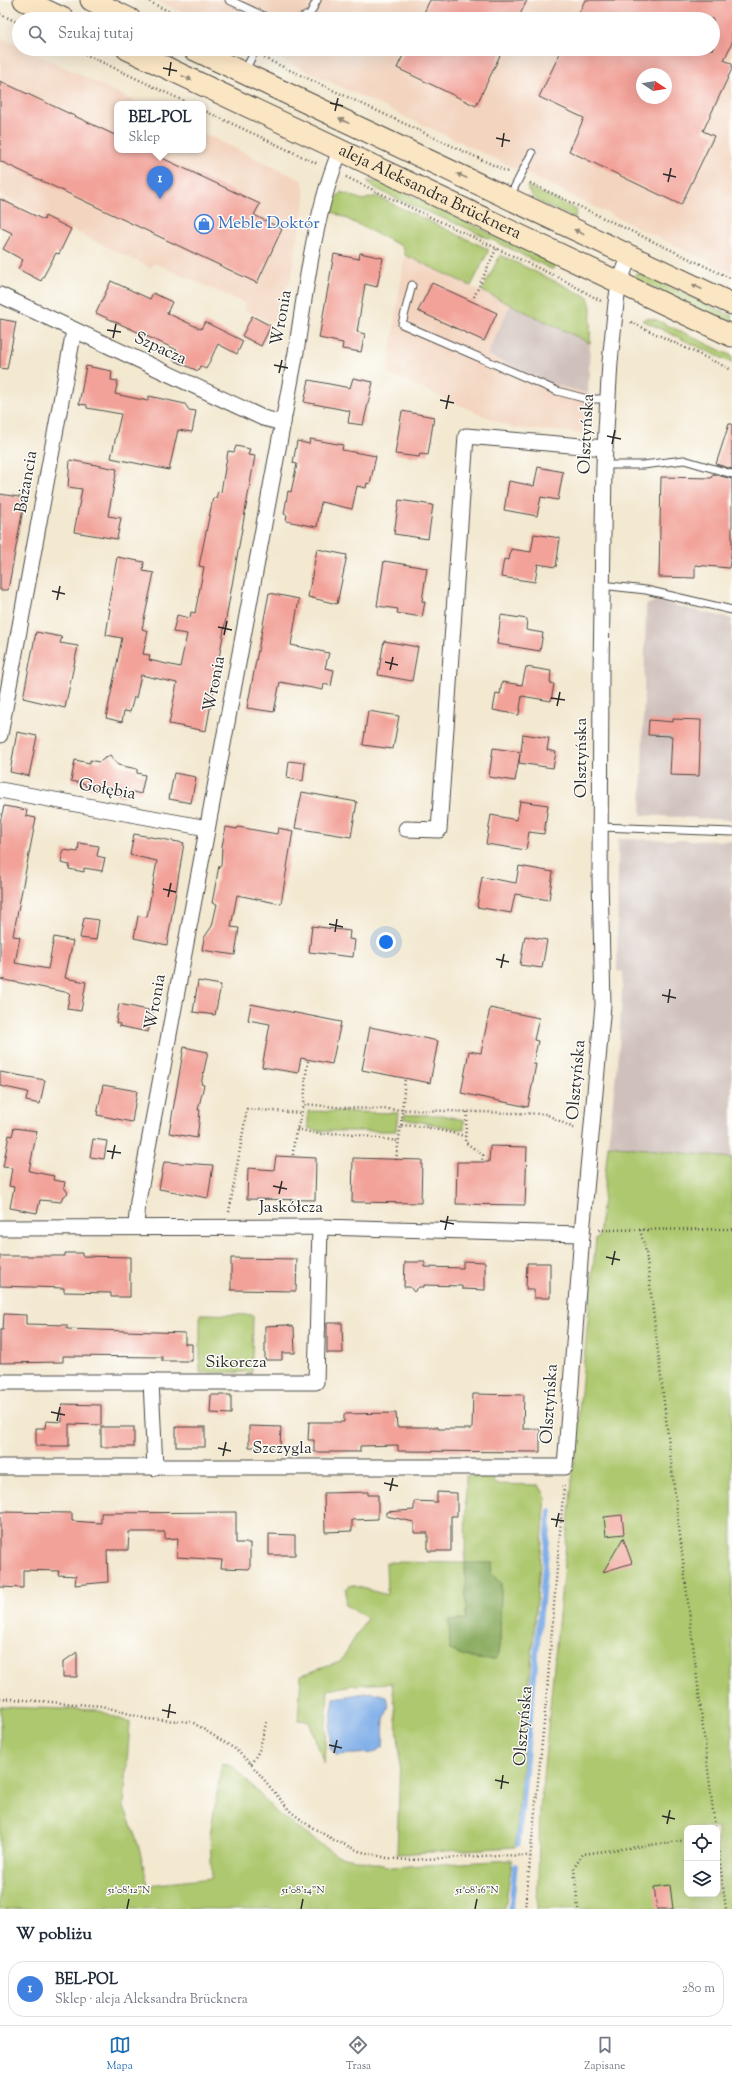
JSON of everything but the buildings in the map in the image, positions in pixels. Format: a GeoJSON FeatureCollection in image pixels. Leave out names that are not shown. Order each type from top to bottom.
{"type":"FeatureCollection","features":[{"type":"Feature","properties":{"kind":"main road"},"geometry":{"type":"LineString","coordinates":[[24,0],[49,12]]}},
{"type":"Feature","properties":{"kind":"main road"},"geometry":{"type":"LineString","coordinates":[[91,0],[116,12]]}},
{"type":"Feature","properties":{"kind":"main road","name":"aleja Aleksandra Brücknera"},"geometry":{"type":"LineString","coordinates":[[142,56],[732,336]]}},
{"type":"Feature","properties":{"kind":"main road","name":"aleja Aleksandra Brücknera"},"geometry":{"type":"LineString","coordinates":[[208,56],[732,304]]}},
{"type":"Feature","properties":{"kind":"street","name":"Wronia"},"geometry":{"type":"LineString","coordinates":[[136,1226],[138,1201],[283,423],[318,221],[340,150]]}},
{"type":"Feature","properties":{"kind":"street","name":"Olsztyńska"},"geometry":{"type":"LineString","coordinates":[[565,1467],[582,1234],[603,1005],[601,826],[604,465],[610,362],[619,283],[630,255]]}},
{"type":"Feature","properties":{"kind":"street","name":"Szpacza"},"geometry":{"type":"LineString","coordinates":[[0,295],[263,418],[283,423]]}},
{"type":"Feature","properties":{"kind":"street","name":"Bażancia"},"geometry":{"type":"LineString","coordinates":[[0,735],[74,330]]}},
{"type":"Feature","properties":{"kind":"street"},"geometry":{"type":"LineString","coordinates":[[406,829],[439,830],[466,436],[605,448]]}},
{"type":"Feature","properties":{"kind":"street","name":"Gołębia"},"geometry":{"type":"LineString","coordinates":[[0,790],[208,828]]}},
{"type":"Feature","properties":{"kind":"street","name":"Jaskółcza"},"geometry":{"type":"LineString","coordinates":[[0,1228],[136,1226],[320,1227],[582,1234]]}},
{"type":"Feature","properties":{"kind":"street","name":"Sikorcza"},"geometry":{"type":"LineString","coordinates":[[0,1382],[316,1382],[320,1227]]}},
{"type":"Feature","properties":{"kind":"street"},"geometry":{"type":"LineString","coordinates":[[151,1381],[155,1468]]}},
{"type":"Feature","properties":{"kind":"street","name":"Szczygla"},"geometry":{"type":"LineString","coordinates":[[0,1467],[565,1467]]}},
{"type":"Feature","properties":{"kind":"lane"},"geometry":{"type":"LineString","coordinates":[[229,0],[255,12]]}},
{"type":"Feature","properties":{"kind":"lane"},"geometry":{"type":"LineString","coordinates":[[311,12],[317,0]]}},
{"type":"Feature","properties":{"kind":"lane"},"geometry":{"type":"LineString","coordinates":[[243,73],[252,56]]}},
{"type":"Feature","properties":{"kind":"lane"},"geometry":{"type":"LineString","coordinates":[[509,198],[532,153]]}},
{"type":"Feature","properties":{"kind":"lane"},"geometry":{"type":"LineString","coordinates":[[412,285],[402,324],[557,391],[588,399],[608,400]]}},
{"type":"Feature","properties":{"kind":"lane"},"geometry":{"type":"LineString","coordinates":[[604,465],[643,465],[684,460],[732,474]]}},
{"type":"Feature","properties":{"kind":"lane"},"geometry":{"type":"LineString","coordinates":[[602,585],[646,590],[732,610]]}},
{"type":"Feature","properties":{"kind":"lane"},"geometry":{"type":"LineString","coordinates":[[601,826],[732,832]]}},
{"type":"Feature","properties":{"kind":"path"},"geometry":{"type":"LineString","coordinates":[[146,0],[170,12]]}},
{"type":"Feature","properties":{"kind":"path"},"geometry":{"type":"LineString","coordinates":[[0,14],[12,20]]}},
{"type":"Feature","properties":{"kind":"path"},"geometry":{"type":"LineString","coordinates":[[89,56],[184,101]]}},
{"type":"Feature","properties":{"kind":"path"},"geometry":{"type":"LineString","coordinates":[[265,56],[732,279]]}},
{"type":"Feature","properties":{"kind":"path"},"geometry":{"type":"LineString","coordinates":[[206,111],[316,163]]}},
{"type":"Feature","properties":{"kind":"path"},"geometry":{"type":"LineString","coordinates":[[354,181],[558,277],[597,299]]}},
{"type":"Feature","properties":{"kind":"path"},"geometry":{"type":"LineString","coordinates":[[474,297],[496,248]]}},
{"type":"Feature","properties":{"kind":"path"},"geometry":{"type":"LineString","coordinates":[[635,324],[732,370]]}},
{"type":"Feature","properties":{"kind":"path"},"geometry":{"type":"LineString","coordinates":[[292,1156],[292,1145],[304,1104],[308,1061]]}},
{"type":"Feature","properties":{"kind":"path"},"geometry":{"type":"LineString","coordinates":[[396,1160],[397,1141],[401,1125],[404,1078]]}},
{"type":"Feature","properties":{"kind":"path"},"geometry":{"type":"LineString","coordinates":[[304,1104],[347,1108],[546,1114],[575,1129]]}},
{"type":"Feature","properties":{"kind":"path"},"geometry":{"type":"LineString","coordinates":[[229,1215],[247,1110],[302,1113]]}},
{"type":"Feature","properties":{"kind":"path"},"geometry":{"type":"LineString","coordinates":[[467,1112],[465,1142],[482,1155],[482,1161]]}},
{"type":"Feature","properties":{"kind":"path"},"geometry":{"type":"LineString","coordinates":[[401,1125],[432,1128],[465,1136]]}},
{"type":"Feature","properties":{"kind":"path"},"geometry":{"type":"LineString","coordinates":[[297,1129],[318,1134],[347,1133],[397,1141]]}},
{"type":"Feature","properties":{"kind":"path"},"geometry":{"type":"LineString","coordinates":[[600,1229],[732,1229]]}},
{"type":"Feature","properties":{"kind":"path"},"geometry":{"type":"LineString","coordinates":[[640,1230],[646,1252],[716,1825]]}},
{"type":"Feature","properties":{"kind":"path","name":"Olsztyńska"},"geometry":{"type":"LineString","coordinates":[[526,1909],[546,1703],[565,1467]]}},
{"type":"Feature","properties":{"kind":"path"},"geometry":{"type":"LineString","coordinates":[[0,1698],[102,1706],[148,1719],[192,1722],[235,1749],[251,1764],[290,1811],[308,1825],[334,1840],[359,1851],[387,1858],[408,1860],[499,1855],[530,1856]]}},
{"type":"Feature","properties":{"kind":"path"},"geometry":{"type":"LineString","coordinates":[[251,1764],[259,1751],[267,1720]]}},
{"type":"Feature","properties":{"kind":"path"},"geometry":{"type":"LineString","coordinates":[[578,1909],[574,1868],[583,1854],[684,1840]]}},
{"type":"Feature","properties":{"kind":"path"},"geometry":{"type":"LineString","coordinates":[[720,1861],[726,1909]]}},
{"type":"Feature","properties":{"kind":"shaded area"},"geometry":{"type":"Polygon","coordinates":[[[156,0],[732,0],[732,273],[460,142],[274,56],[720,56],[720,12],[181,12],[156,0]]]}},
{"type":"Feature","properties":{"kind":"shaded area"},"geometry":{"type":"Polygon","coordinates":[[[0,37],[12,43],[12,56],[41,56],[135,101],[114,101],[114,153],[206,153],[206,134],[303,181],[305,198],[290,284],[287,286],[279,325],[243,310],[246,304],[154,263],[151,268],[0,195],[0,37]]]}},
{"type":"Feature","properties":{"kind":"shaded area"},"geometry":{"type":"Polygon","coordinates":[[[405,255],[510,305],[487,355],[552,384],[588,394],[585,433],[512,428],[387,373],[405,255]]]}},
{"type":"Feature","properties":{"kind":"shaded area"},"geometry":{"type":"Polygon","coordinates":[[[510,305],[590,343],[588,394],[552,384],[487,355],[510,305]]]}},
{"type":"Feature","properties":{"kind":"shaded area"},"geometry":{"type":"Polygon","coordinates":[[[656,601],[732,619],[732,820],[641,815],[646,605],[656,601]]]}},
{"type":"Feature","properties":{"kind":"shaded area"},"geometry":{"type":"Polygon","coordinates":[[[618,839],[732,841],[732,1158],[608,1145],[619,1044],[623,972],[617,971],[618,839]]]}},
{"type":"Feature","properties":{"kind":"green space"},"geometry":{"type":"Polygon","coordinates":[[[367,181],[381,182],[395,188],[555,264],[553,269],[471,230],[399,200],[367,181]]]}},
{"type":"Feature","properties":{"kind":"green space"},"geometry":{"type":"Polygon","coordinates":[[[527,186],[577,210],[575,218],[554,210],[534,198],[527,186]]]}},
{"type":"Feature","properties":{"kind":"green space"},"geometry":{"type":"Polygon","coordinates":[[[341,192],[363,200],[376,196],[488,249],[488,252],[471,286],[405,255],[403,247],[331,211],[332,203],[341,192]]]}},
{"type":"Feature","properties":{"kind":"green space"},"geometry":{"type":"Polygon","coordinates":[[[500,255],[588,297],[591,307],[590,343],[482,291],[500,255]]]}},
{"type":"Feature","properties":{"kind":"green space"},"geometry":{"type":"Polygon","coordinates":[[[636,273],[644,275],[732,316],[732,325],[634,278],[636,273]]]}},
{"type":"Feature","properties":{"kind":"green space"},"geometry":{"type":"Polygon","coordinates":[[[647,318],[657,320],[732,356],[732,363],[642,320],[647,318]]]}},
{"type":"Feature","properties":{"kind":"green space"},"geometry":{"type":"Polygon","coordinates":[[[308,1111],[398,1113],[396,1131],[319,1131],[308,1128],[308,1111]]]}},
{"type":"Feature","properties":{"kind":"green space"},"geometry":{"type":"Polygon","coordinates":[[[404,1115],[442,1115],[464,1120],[464,1130],[404,1119],[404,1115]]]}},
{"type":"Feature","properties":{"kind":"green space"},"geometry":{"type":"Polygon","coordinates":[[[608,1145],[732,1158],[732,1909],[537,1909],[540,1808],[596,1238],[599,1237],[608,1145]]]}},
{"type":"Feature","properties":{"kind":"green space"},"geometry":{"type":"Polygon","coordinates":[[[200,1314],[253,1315],[252,1372],[200,1373],[200,1314]]]}},
{"type":"Feature","properties":{"kind":"green space"},"geometry":{"type":"Polygon","coordinates":[[[466,1476],[492,1476],[495,1484],[539,1485],[546,1497],[515,1847],[397,1854],[400,1754],[392,1683],[352,1685],[328,1690],[324,1764],[309,1721],[298,1720],[301,1675],[340,1662],[367,1618],[345,1605],[346,1589],[351,1585],[387,1595],[386,1562],[465,1563],[466,1476]],[[493,1563],[465,1564],[466,1620],[450,1650],[485,1660],[497,1658],[500,1640],[501,1583],[491,1572],[493,1563]]]}},
{"type":"Feature","properties":{"kind":"green space"},"geometry":{"type":"Polygon","coordinates":[[[465,1563],[493,1563],[491,1572],[501,1583],[500,1640],[497,1658],[485,1660],[479,1659],[450,1650],[449,1620],[466,1620],[465,1563]]]}},
{"type":"Feature","properties":{"kind":"green space"},"geometry":{"type":"Polygon","coordinates":[[[0,1707],[98,1710],[130,1723],[124,1806],[138,1844],[148,1885],[212,1878],[210,1835],[222,1763],[232,1765],[278,1814],[336,1855],[392,1867],[512,1860],[505,1909],[0,1909],[0,1707]]]}},
{"type":"Feature","properties":{"kind":"water"},"geometry":{"type":"Polygon","coordinates":[[[372,1692],[386,1696],[388,1700],[388,1708],[384,1720],[383,1747],[373,1753],[336,1755],[330,1748],[330,1725],[334,1698],[372,1692]]]}},
{"type":"Feature","properties":{"kind":"waterway"},"geometry":{"type":"LineString","coordinates":[[518,1844],[550,1511]]}},
{"type":"Feature","properties":{"kind":"waterway"},"geometry":{"type":"LineString","coordinates":[[511,1909],[515,1865]]}},
{"type":"Feature","properties":{"kind":"place","name":"BEL-POL"},"geometry":{"type":"Point","coordinates":[160,199]}},
{"type":"Feature","properties":{"kind":"place","name":"Meble Doktór"},"geometry":{"type":"Point","coordinates":[204,224]}}]}
